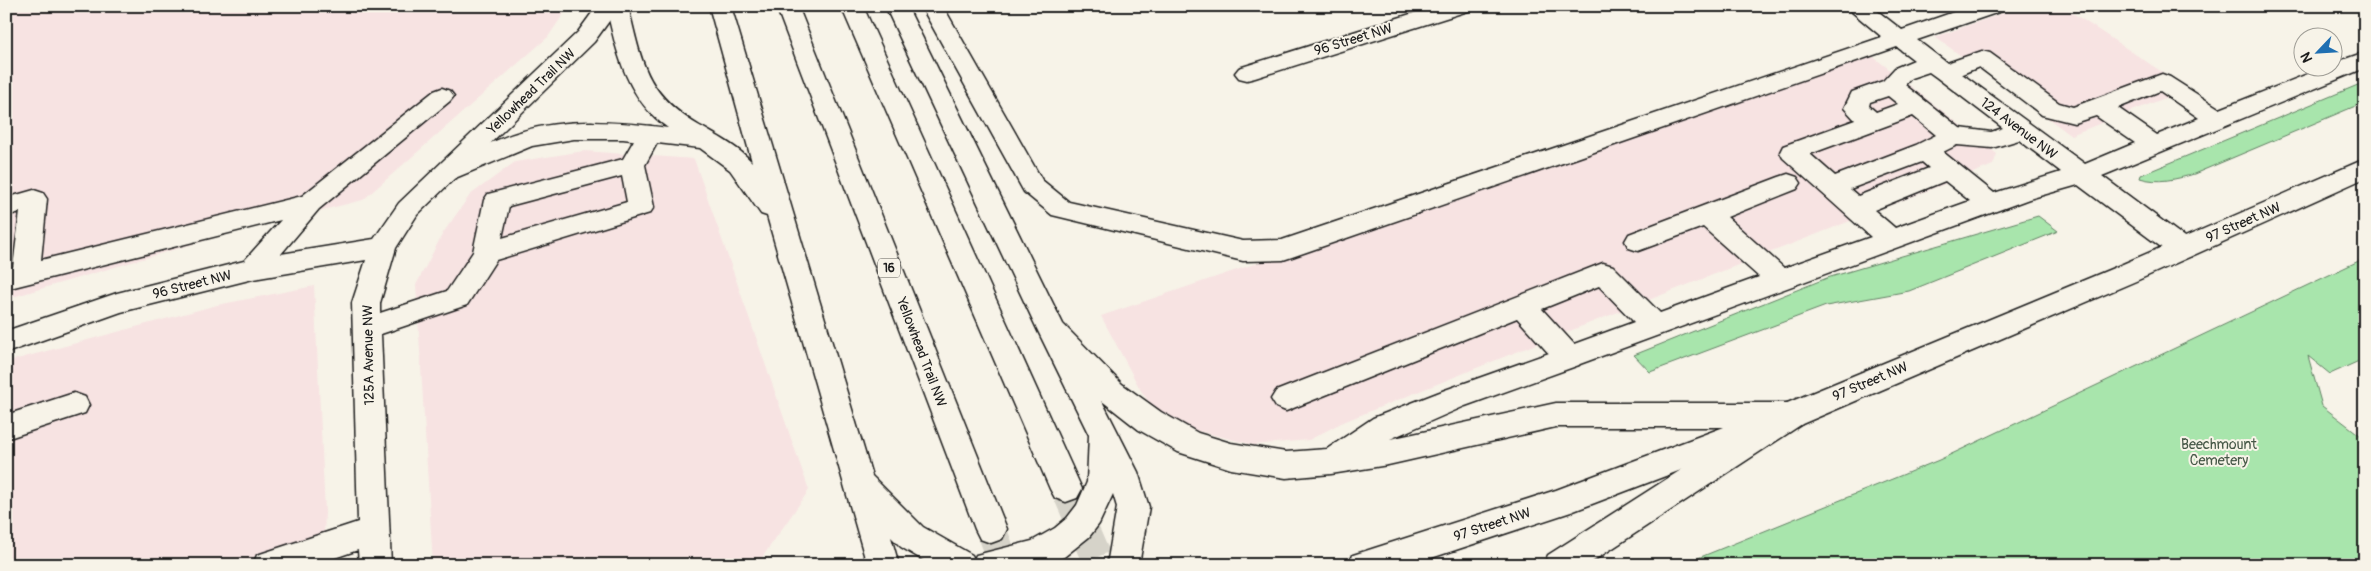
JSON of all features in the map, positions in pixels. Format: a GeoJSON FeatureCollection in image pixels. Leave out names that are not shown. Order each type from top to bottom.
{"type":"FeatureCollection","features":[{"type":"Feature","properties":{"kind":"main road","name":"Yellowhead Trail NW"},"geometry":{"type":"LineString","coordinates":[[448,172],[586,38],[608,6]]}},
{"type":"Feature","properties":{"kind":"main road"},"geometry":{"type":"LineString","coordinates":[[617,6],[629,59],[651,99],[670,117],[709,140],[736,161],[782,224]]}},
{"type":"Feature","properties":{"kind":"main road"},"geometry":{"type":"LineString","coordinates":[[720,6],[782,224],[883,565]]}},
{"type":"Feature","properties":{"kind":"main road","name":"Yellowhead Trail NW"},"geometry":{"type":"LineString","coordinates":[[787,6],[991,529]]}},
{"type":"Feature","properties":{"kind":"main road"},"geometry":{"type":"LineString","coordinates":[[852,6],[1066,489]]}},
{"type":"Feature","properties":{"kind":"main road"},"geometry":{"type":"LineString","coordinates":[[896,6],[1052,331],[1123,472],[1133,507],[1123,565]]}},
{"type":"Feature","properties":{"kind":"main road"},"geometry":{"type":"LineString","coordinates":[[932,6],[1033,186],[1061,210],[1243,251],[1283,250],[1994,6]]}},
{"type":"Feature","properties":{"kind":"main road","name":"96 Street NW"},"geometry":{"type":"LineString","coordinates":[[1246,72],[1460,6]]}},
{"type":"Feature","properties":{"kind":"main road","name":"124 Avenue NW"},"geometry":{"type":"LineString","coordinates":[[1856,6],[2182,249]]}},
{"type":"Feature","properties":{"kind":"main road"},"geometry":{"type":"LineString","coordinates":[[1872,122],[1856,108],[1860,97],[1891,86],[1902,73],[1982,58],[2050,108],[2074,115],[2162,82],[2218,119]]}},
{"type":"Feature","properties":{"kind":"main road"},"geometry":{"type":"LineString","coordinates":[[1331,461],[1384,427],[1454,398],[1991,204],[2081,175],[2365,59]]}},
{"type":"Feature","properties":{"kind":"main road"},"geometry":{"type":"LineString","coordinates":[[1891,86],[1954,136],[1992,140],[2022,130]]}},
{"type":"Feature","properties":{"kind":"main road"},"geometry":{"type":"LineString","coordinates":[[253,269],[310,203],[442,96]]}},
{"type":"Feature","properties":{"kind":"main road"},"geometry":{"type":"LineString","coordinates":[[1891,240],[1792,152],[1916,106]]}},
{"type":"Feature","properties":{"kind":"main road"},"geometry":{"type":"LineString","coordinates":[[2099,106],[2154,145]]}},
{"type":"Feature","properties":{"kind":"main road"},"geometry":{"type":"LineString","coordinates":[[448,172],[527,138],[574,132],[623,131],[709,140]]}},
{"type":"Feature","properties":{"kind":"main road"},"geometry":{"type":"LineString","coordinates":[[486,253],[641,207],[632,165],[650,134]]}},
{"type":"Feature","properties":{"kind":"main road"},"geometry":{"type":"LineString","coordinates":[[1831,187],[1924,151],[1954,136]]}},
{"type":"Feature","properties":{"kind":"main road"},"geometry":{"type":"LineString","coordinates":[[1924,151],[1991,204]]}},
{"type":"Feature","properties":{"kind":"main road"},"geometry":{"type":"LineString","coordinates":[[367,328],[457,298],[486,253],[497,200],[632,165]]}},
{"type":"Feature","properties":{"kind":"main road","name":"97 Street NW"},"geometry":{"type":"LineString","coordinates":[[1365,565],[1560,502],[1791,415],[2182,249],[2365,168]]}},
{"type":"Feature","properties":{"kind":"main road"},"geometry":{"type":"LineString","coordinates":[[1855,208],[1948,170]]}},
{"type":"Feature","properties":{"kind":"main road","name":"125A Avenue NW"},"geometry":{"type":"LineString","coordinates":[[375,565],[366,303],[383,247],[408,209],[448,172]]}},
{"type":"Feature","properties":{"kind":"main road"},"geometry":{"type":"LineString","coordinates":[[1638,240],[1788,183]]}},
{"type":"Feature","properties":{"kind":"main road"},"geometry":{"type":"LineString","coordinates":[[6,207],[34,199],[16,276],[310,203]]}},
{"type":"Feature","properties":{"kind":"main road"},"geometry":{"type":"LineString","coordinates":[[1708,215],[1780,280]]}},
{"type":"Feature","properties":{"kind":"main road","name":"96 Street NW"},"geometry":{"type":"LineString","coordinates":[[6,342],[117,303],[253,269],[383,247]]}},
{"type":"Feature","properties":{"kind":"main road"},"geometry":{"type":"LineString","coordinates":[[1286,399],[1603,273],[1656,326]]}},
{"type":"Feature","properties":{"kind":"main road"},"geometry":{"type":"LineString","coordinates":[[1522,305],[1569,357]]}},
{"type":"Feature","properties":{"kind":"main road"},"geometry":{"type":"LineString","coordinates":[[1052,331],[1112,392],[1150,421],[1189,443],[1231,456],[1286,465],[1331,461],[1442,442],[1556,415],[1791,415]]}},
{"type":"Feature","properties":{"kind":"main road"},"geometry":{"type":"LineString","coordinates":[[6,427],[74,405]]}},
{"type":"Feature","properties":{"kind":"main road"},"geometry":{"type":"LineString","coordinates":[[1560,565],[1791,415]]}},
{"type":"Feature","properties":{"kind":"main road"},"geometry":{"type":"LineString","coordinates":[[988,565],[1021,559],[1048,549],[1071,536],[1090,514],[1102,481],[1103,431]]}},
{"type":"Feature","properties":{"kind":"main road"},"geometry":{"type":"LineString","coordinates":[[857,478],[886,513],[912,538],[965,563]]}},
{"type":"Feature","properties":{"kind":"main road"},"geometry":{"type":"LineString","coordinates":[[270,565],[374,531]]}},
{"type":"Feature","properties":{"kind":"shaded area"},"geometry":{"type":"Polygon","coordinates":[[[6,6],[569,6],[548,37],[363,200],[231,233],[6,299],[6,6]]]}},
{"type":"Feature","properties":{"kind":"shaded area"},"geometry":{"type":"Polygon","coordinates":[[[2023,6],[2062,6],[2188,89],[2071,135],[1935,37],[2023,6]]]}},
{"type":"Feature","properties":{"kind":"shaded area"},"geometry":{"type":"Polygon","coordinates":[[[1871,55],[1997,154],[1993,165],[1516,352],[1341,423],[1309,440],[1254,445],[1190,429],[1154,410],[1140,389],[1101,316],[1871,55]]]}},
{"type":"Feature","properties":{"kind":"shaded area"},"geometry":{"type":"Polygon","coordinates":[[[584,151],[694,159],[809,490],[757,565],[433,565],[416,285],[443,233],[470,195],[515,162],[584,151]]]}},
{"type":"Feature","properties":{"kind":"shaded area"},"geometry":{"type":"Polygon","coordinates":[[[314,286],[325,512],[323,565],[6,565],[6,362],[217,305],[314,286]]]}},
{"type":"Feature","properties":{"kind":"green space"},"geometry":{"type":"Polygon","coordinates":[[[2365,82],[2365,102],[2194,174],[2161,181],[2140,178],[2141,175],[2365,82]]]}},
{"type":"Feature","properties":{"kind":"green space"},"geometry":{"type":"Polygon","coordinates":[[[2038,216],[2058,231],[1909,291],[1826,306],[1650,372],[1634,355],[1827,278],[2038,216]]]}},
{"type":"Feature","properties":{"kind":"green space","name":"Beechmount Cemetery"},"geometry":{"type":"Polygon","coordinates":[[[2365,258],[2365,362],[2359,361],[2330,374],[2308,356],[2322,406],[2365,439],[2365,565],[1681,565],[1939,460],[2365,258]]]}},
{"type":"Feature","properties":{"kind":"tunnel"},"geometry":{"type":"LineString","coordinates":[[1066,489],[1099,565]]}},
{"type":"Feature","properties":{"kind":"tunnel"},"geometry":{"type":"LineString","coordinates":[[991,529],[1005,565]]}}]}
